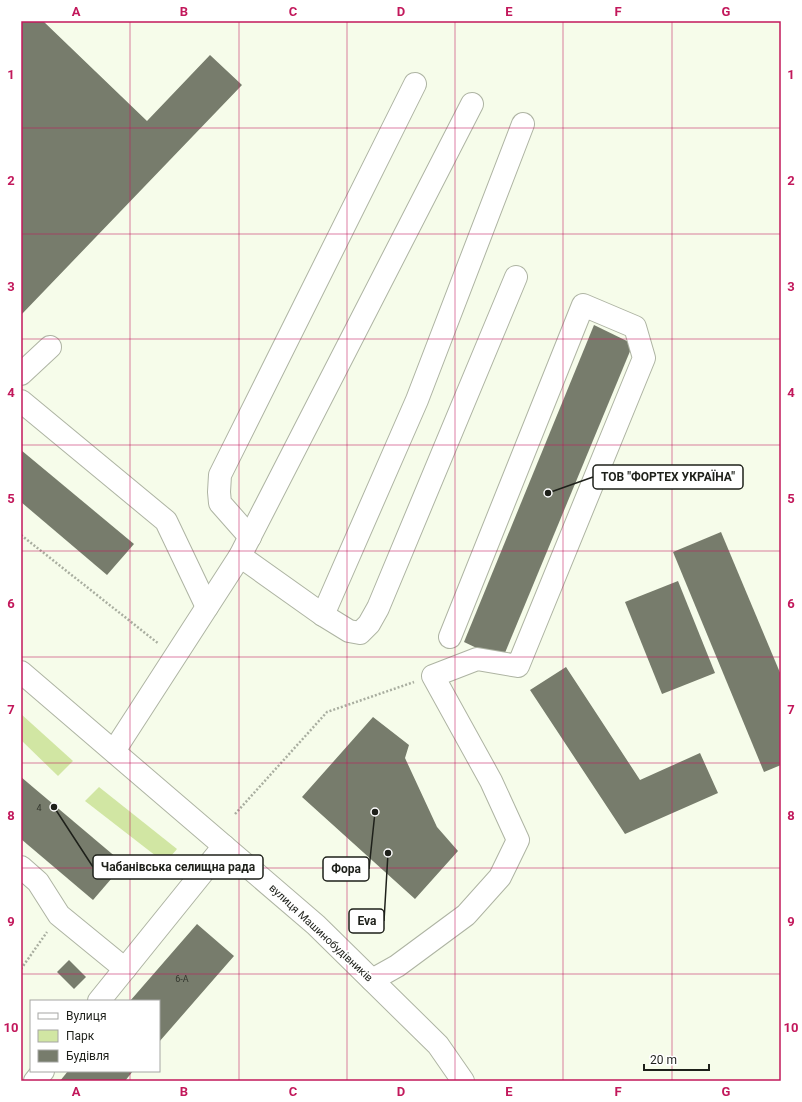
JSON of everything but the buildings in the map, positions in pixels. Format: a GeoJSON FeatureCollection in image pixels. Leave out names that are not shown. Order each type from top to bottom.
{"type":"FeatureCollection","features":[{"type":"Feature","properties":{"kind":"street"},"geometry":{"type":"LineString","coordinates":[[250,536],[220,503],[220,475],[414,84]]}},
{"type":"Feature","properties":{"kind":"street"},"geometry":{"type":"LineString","coordinates":[[114,751],[240,556],[472,104]]}},
{"type":"Feature","properties":{"kind":"street"},"geometry":{"type":"LineString","coordinates":[[324,615],[417,400],[523,124]]}},
{"type":"Feature","properties":{"kind":"street"},"geometry":{"type":"LineString","coordinates":[[240,556],[349,631],[360,633],[369,624],[378,608],[516,276]]}},
{"type":"Feature","properties":{"kind":"street"},"geometry":{"type":"LineString","coordinates":[[372,980],[397,966],[466,915],[500,877],[518,840],[491,781],[433,676],[477,659],[518,666],[644,358],[636,327],[584,305],[450,637]]}},
{"type":"Feature","properties":{"kind":"street"},"geometry":{"type":"LineString","coordinates":[[21,374],[50,347]]}},
{"type":"Feature","properties":{"kind":"street"},"geometry":{"type":"LineString","coordinates":[[21,401],[166,521],[207,607]]}},
{"type":"Feature","properties":{"kind":"street","name":"вулиця Машинобудівників"},"geometry":{"type":"LineString","coordinates":[[21,672],[316,926],[438,1045],[463,1081]]}},
{"type":"Feature","properties":{"kind":"street"},"geometry":{"type":"LineString","coordinates":[[100,1000],[224,846]]}},
{"type":"Feature","properties":{"kind":"street"},"geometry":{"type":"LineString","coordinates":[[21,867],[38,882],[59,915],[125,969]]}},
{"type":"Feature","properties":{"kind":"street"},"geometry":{"type":"LineString","coordinates":[[35,1081],[42,1072]]}},
{"type":"Feature","properties":{"kind":"path"},"geometry":{"type":"LineString","coordinates":[[21,535],[175,657]]}},
{"type":"Feature","properties":{"kind":"path"},"geometry":{"type":"LineString","coordinates":[[235,814],[327,712],[433,676]]}},
{"type":"Feature","properties":{"kind":"path"},"geometry":{"type":"LineString","coordinates":[[21,969],[59,915]]}},
{"type":"Feature","properties":{"kind":"green space"},"geometry":{"type":"Polygon","coordinates":[[[21,714],[73,761],[58,776],[21,740],[21,714]]]}},
{"type":"Feature","properties":{"kind":"green space"},"geometry":{"type":"Polygon","coordinates":[[[99,787],[177,849],[165,863],[85,801],[99,787]]]}},
{"type":"Feature","properties":{"kind":"place","name":"ТОВ \"ФОРТЕХ УКРАЇНА\""},"geometry":{"type":"Point","coordinates":[548,493]}},
{"type":"Feature","properties":{"kind":"place","name":"Чабанівська селищна рада"},"geometry":{"type":"Point","coordinates":[54,807]}},
{"type":"Feature","properties":{"kind":"place","name":"Фора"},"geometry":{"type":"Point","coordinates":[375,812]}},
{"type":"Feature","properties":{"kind":"place","name":"Eva"},"geometry":{"type":"Point","coordinates":[388,853]}}]}
